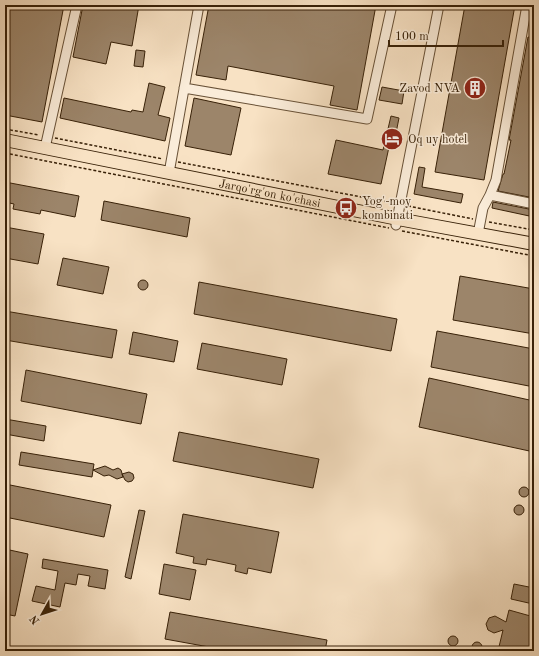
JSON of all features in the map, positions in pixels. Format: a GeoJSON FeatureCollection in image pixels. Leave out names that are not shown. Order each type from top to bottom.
{"type":"FeatureCollection","features":[{"type":"Feature","properties":{"kind":"main road","name":"Jarqo'rg'on ko'chasi"},"geometry":{"type":"LineString","coordinates":[[5,140],[46,142],[170,167],[397,222],[534,244]]}},
{"type":"Feature","properties":{"kind":"main road","name":"Jarqo'rg'on ko'chasi"},"geometry":{"type":"LineString","coordinates":[[5,147],[397,222],[534,251]]}},
{"type":"Feature","properties":{"kind":"lane"},"geometry":{"type":"LineString","coordinates":[[46,142],[76,5]]}},
{"type":"Feature","properties":{"kind":"lane"},"geometry":{"type":"LineString","coordinates":[[170,167],[199,5]]}},
{"type":"Feature","properties":{"kind":"lane"},"geometry":{"type":"LineString","coordinates":[[184,88],[367,119],[392,5]]}},
{"type":"Feature","properties":{"kind":"lane"},"geometry":{"type":"LineString","coordinates":[[397,222],[439,5]]}},
{"type":"Feature","properties":{"kind":"lane"},"geometry":{"type":"LineString","coordinates":[[478,234],[482,208],[490,195],[496,180],[529,8]]}},
{"type":"Feature","properties":{"kind":"lane"},"geometry":{"type":"LineString","coordinates":[[490,195],[534,204]]}},
{"type":"Feature","properties":{"kind":"path"},"geometry":{"type":"LineString","coordinates":[[5,129],[46,142],[170,167],[401,204],[534,230]]}},
{"type":"Feature","properties":{"kind":"path"},"geometry":{"type":"LineString","coordinates":[[5,153],[534,256]]}},
{"type":"Feature","properties":{"kind":"building"},"geometry":{"type":"Polygon","coordinates":[[[5,5],[64,5],[42,122],[5,115],[5,5]]]}},
{"type":"Feature","properties":{"kind":"building"},"geometry":{"type":"Polygon","coordinates":[[[83,5],[139,5],[132,46],[111,42],[106,64],[73,57],[83,5]]]}},
{"type":"Feature","properties":{"kind":"building"},"geometry":{"type":"Polygon","coordinates":[[[209,5],[376,5],[357,110],[330,105],[334,86],[228,66],[226,80],[196,75],[209,5]]]}},
{"type":"Feature","properties":{"kind":"building","name":"Zavod NVA"},"geometry":{"type":"Polygon","coordinates":[[[465,5],[515,5],[484,180],[435,172],[465,5]]]}},
{"type":"Feature","properties":{"kind":"building"},"geometry":{"type":"Polygon","coordinates":[[[528,37],[534,38],[534,171],[532,180],[534,180],[534,198],[498,191],[504,174],[511,140],[509,140],[528,37]]]}},
{"type":"Feature","properties":{"kind":"building"},"geometry":{"type":"Polygon","coordinates":[[[136,50],[145,51],[143,67],[134,66],[136,50]]]}},
{"type":"Feature","properties":{"kind":"building"},"geometry":{"type":"Polygon","coordinates":[[[149,83],[165,87],[158,115],[170,118],[165,141],[60,118],[64,98],[131,112],[132,110],[143,112],[149,83]]]}},
{"type":"Feature","properties":{"kind":"building"},"geometry":{"type":"Polygon","coordinates":[[[382,87],[404,91],[402,104],[379,100],[382,87]]]}},
{"type":"Feature","properties":{"kind":"building"},"geometry":{"type":"Polygon","coordinates":[[[194,98],[241,108],[231,155],[185,146],[194,98]]]}},
{"type":"Feature","properties":{"kind":"building"},"geometry":{"type":"Polygon","coordinates":[[[391,116],[399,118],[393,148],[389,147],[381,184],[328,174],[336,140],[383,150],[391,116]]]}},
{"type":"Feature","properties":{"kind":"building"},"geometry":{"type":"Polygon","coordinates":[[[419,167],[425,168],[422,187],[463,194],[461,203],[414,194],[419,167]]]}},
{"type":"Feature","properties":{"kind":"building"},"geometry":{"type":"Polygon","coordinates":[[[5,182],[79,196],[75,217],[41,210],[40,214],[13,209],[14,204],[5,202],[5,182]]]}},
{"type":"Feature","properties":{"kind":"building"},"geometry":{"type":"Polygon","coordinates":[[[104,201],[190,218],[187,237],[101,220],[104,201]]]}},
{"type":"Feature","properties":{"kind":"building"},"geometry":{"type":"Polygon","coordinates":[[[493,202],[534,210],[534,217],[492,208],[493,202]]]}},
{"type":"Feature","properties":{"kind":"building"},"geometry":{"type":"Polygon","coordinates":[[[5,227],[44,234],[38,264],[5,258],[5,227]]]}},
{"type":"Feature","properties":{"kind":"building"},"geometry":{"type":"Polygon","coordinates":[[[63,258],[109,267],[103,294],[57,285],[63,258]]]}},
{"type":"Feature","properties":{"kind":"building"},"geometry":{"type":"Polygon","coordinates":[[[460,276],[534,289],[534,334],[453,320],[460,276]]]}},
{"type":"Feature","properties":{"kind":"building"},"geometry":{"type":"Polygon","coordinates":[[[141,280],[145,280],[147,281],[147,289],[141,290],[138,287],[138,283],[141,280]]]}},
{"type":"Feature","properties":{"kind":"building"},"geometry":{"type":"Polygon","coordinates":[[[199,282],[397,319],[391,351],[194,314],[199,282]]]}},
{"type":"Feature","properties":{"kind":"building"},"geometry":{"type":"Polygon","coordinates":[[[5,311],[117,330],[112,358],[5,340],[5,311]]]}},
{"type":"Feature","properties":{"kind":"building"},"geometry":{"type":"Polygon","coordinates":[[[437,331],[534,349],[534,387],[431,367],[437,331]]]}},
{"type":"Feature","properties":{"kind":"building"},"geometry":{"type":"Polygon","coordinates":[[[133,332],[178,341],[174,362],[129,354],[133,332]]]}},
{"type":"Feature","properties":{"kind":"building"},"geometry":{"type":"Polygon","coordinates":[[[202,343],[287,359],[282,385],[197,369],[202,343]]]}},
{"type":"Feature","properties":{"kind":"building"},"geometry":{"type":"Polygon","coordinates":[[[26,370],[147,394],[141,424],[21,401],[26,370]]]}},
{"type":"Feature","properties":{"kind":"building"},"geometry":{"type":"Polygon","coordinates":[[[429,378],[534,401],[534,452],[419,427],[429,378]]]}},
{"type":"Feature","properties":{"kind":"building"},"geometry":{"type":"Polygon","coordinates":[[[5,419],[46,426],[44,441],[5,434],[5,419]]]}},
{"type":"Feature","properties":{"kind":"building"},"geometry":{"type":"Polygon","coordinates":[[[179,432],[319,459],[313,488],[173,461],[179,432]]]}},
{"type":"Feature","properties":{"kind":"building"},"geometry":{"type":"Polygon","coordinates":[[[21,452],[94,464],[92,477],[19,465],[21,452]]]}},
{"type":"Feature","properties":{"kind":"building"},"geometry":{"type":"Polygon","coordinates":[[[105,466],[113,470],[118,468],[121,470],[123,477],[117,479],[109,475],[104,476],[93,470],[105,466]]]}},
{"type":"Feature","properties":{"kind":"building"},"geometry":{"type":"Polygon","coordinates":[[[129,472],[133,474],[134,478],[132,481],[128,482],[122,474],[129,472]]]}},
{"type":"Feature","properties":{"kind":"building"},"geometry":{"type":"Polygon","coordinates":[[[5,484],[111,505],[104,537],[5,517],[5,484]]]}},
{"type":"Feature","properties":{"kind":"building"},"geometry":{"type":"Polygon","coordinates":[[[522,487],[526,487],[528,488],[528,496],[522,497],[519,494],[519,490],[522,487]]]}},
{"type":"Feature","properties":{"kind":"building"},"geometry":{"type":"Polygon","coordinates":[[[517,505],[521,505],[523,506],[523,514],[517,515],[514,512],[514,508],[517,505]]]}},
{"type":"Feature","properties":{"kind":"building"},"geometry":{"type":"Polygon","coordinates":[[[139,510],[145,511],[131,579],[125,577],[139,510]]]}},
{"type":"Feature","properties":{"kind":"building"},"geometry":{"type":"Polygon","coordinates":[[[183,514],[279,532],[271,573],[248,568],[247,574],[235,571],[236,565],[207,559],[206,565],[193,563],[194,557],[176,553],[183,514]]]}},
{"type":"Feature","properties":{"kind":"building"},"geometry":{"type":"Polygon","coordinates":[[[5,549],[28,554],[15,616],[5,614],[5,580],[7,572],[5,572],[5,549]]]}},
{"type":"Feature","properties":{"kind":"building"},"geometry":{"type":"Polygon","coordinates":[[[43,559],[108,570],[105,589],[88,586],[90,576],[78,574],[76,585],[65,583],[60,607],[32,601],[36,586],[55,590],[58,571],[42,568],[43,559]]]}},
{"type":"Feature","properties":{"kind":"building"},"geometry":{"type":"Polygon","coordinates":[[[164,564],[196,570],[190,600],[159,594],[164,564]]]}},
{"type":"Feature","properties":{"kind":"building"},"geometry":{"type":"Polygon","coordinates":[[[514,584],[534,588],[533,604],[511,599],[514,584]]]}},
{"type":"Feature","properties":{"kind":"building"},"geometry":{"type":"Polygon","coordinates":[[[509,610],[534,617],[534,651],[498,651],[503,630],[494,633],[488,630],[486,624],[489,618],[495,616],[506,622],[509,610]]]}},
{"type":"Feature","properties":{"kind":"building"},"geometry":{"type":"Polygon","coordinates":[[[170,612],[327,640],[325,651],[231,651],[165,639],[170,612]]]}},
{"type":"Feature","properties":{"kind":"building"},"geometry":{"type":"Polygon","coordinates":[[[451,636],[455,636],[457,637],[457,645],[451,646],[448,643],[448,639],[451,636]]]}},
{"type":"Feature","properties":{"kind":"building"},"geometry":{"type":"Polygon","coordinates":[[[475,642],[479,642],[482,647],[479,652],[475,652],[472,649],[472,645],[475,642]]]}},
{"type":"Feature","properties":{"kind":"place","name":"Zavod NVA"},"geometry":{"type":"Point","coordinates":[475,88]}},
{"type":"Feature","properties":{"kind":"place","name":"Oq uy hotel"},"geometry":{"type":"Point","coordinates":[392,139]}},
{"type":"Feature","properties":{"kind":"place","name":"Yog'-moy kombinati"},"geometry":{"type":"Point","coordinates":[346,208]}}]}
